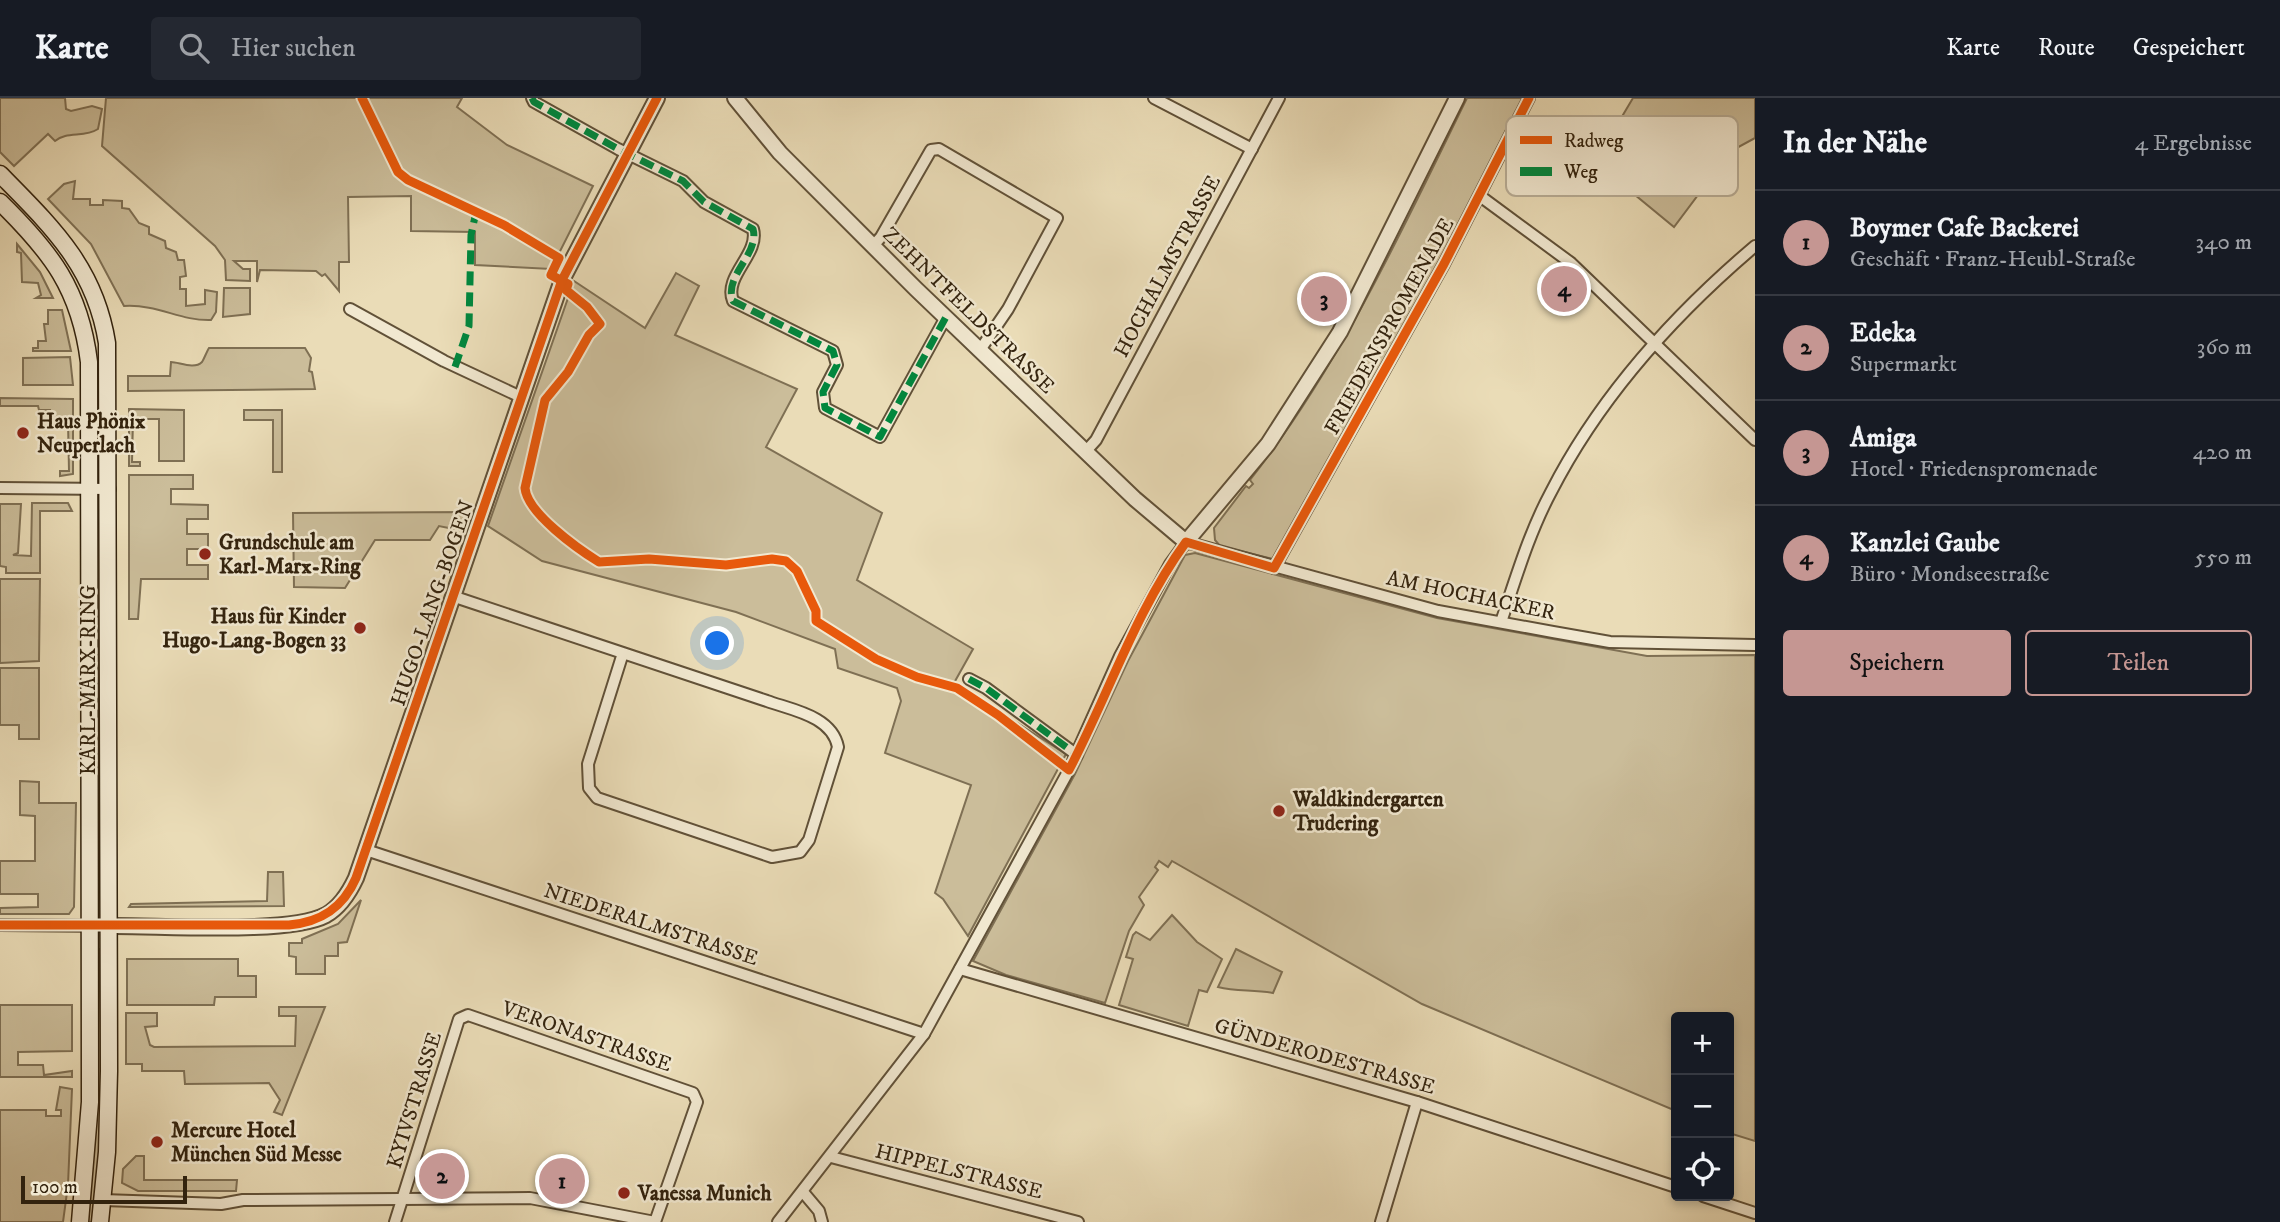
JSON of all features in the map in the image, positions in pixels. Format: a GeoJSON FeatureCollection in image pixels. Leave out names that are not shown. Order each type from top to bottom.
{"type":"FeatureCollection","features":[{"type":"Feature","properties":{"kind":"main road","name":"KARL-MARX-RING"},"geometry":{"type":"LineString","coordinates":[[0,174],[69,248],[94,293],[104,326],[109,370],[108,1117],[100,1222]]}},
{"type":"Feature","properties":{"kind":"main road","name":"KARL-MARX-RING"},"geometry":{"type":"LineString","coordinates":[[0,202],[55,262],[80,313],[89,362],[90,1102],[80,1222]]}},
{"type":"Feature","properties":{"kind":"street"},"geometry":{"type":"LineString","coordinates":[[532,98],[534,102],[628,154],[683,181],[704,202],[753,229],[753,243],[730,289],[733,301],[833,351],[836,365],[823,392],[822,404],[825,408],[880,437],[946,317]]}},
{"type":"Feature","properties":{"kind":"street","name":"HUGO-LANG-BOGEN"},"geometry":{"type":"LineString","coordinates":[[109,926],[289,925],[317,919],[334,909],[346,897],[366,850],[562,280],[657,98]]}},
{"type":"Feature","properties":{"kind":"street","name":"ZEHNTFELDSTRASSE"},"geometry":{"type":"LineString","coordinates":[[734,98],[780,153],[873,246],[1155,517],[1186,542]]}},
{"type":"Feature","properties":{"kind":"street"},"geometry":{"type":"LineString","coordinates":[[1154,98],[1252,149]]}},
{"type":"Feature","properties":{"kind":"street","name":"HOCHALMSTRASSE"},"geometry":{"type":"LineString","coordinates":[[1086,451],[1096,440],[1279,98]]}},
{"type":"Feature","properties":{"kind":"street","name":"FRIEDENSPROMENADE"},"geometry":{"type":"LineString","coordinates":[[1186,542],[1268,444],[1329,350],[1402,213],[1457,98]]}},
{"type":"Feature","properties":{"kind":"street","name":"FRIEDENSPROMENADE"},"geometry":{"type":"LineString","coordinates":[[1520,116],[1529,98]]}},
{"type":"Feature","properties":{"kind":"street","name":"FRIEDENSPROMENADE"},"geometry":{"type":"LineString","coordinates":[[1275,568],[1506,144]]}},
{"type":"Feature","properties":{"kind":"street"},"geometry":{"type":"LineString","coordinates":[[873,246],[881,237],[931,150],[939,149],[1057,218],[1008,309],[980,350]]}},
{"type":"Feature","properties":{"kind":"street"},"geometry":{"type":"LineString","coordinates":[[1480,196],[1565,258],[1755,440]]}},
{"type":"Feature","properties":{"kind":"street"},"geometry":{"type":"LineString","coordinates":[[1501,622],[1530,540],[1551,491],[1604,405],[1706,291],[1755,246]]}},
{"type":"Feature","properties":{"kind":"street"},"geometry":{"type":"LineString","coordinates":[[350,309],[455,367],[521,397]]}},
{"type":"Feature","properties":{"kind":"street"},"geometry":{"type":"LineString","coordinates":[[0,488],[110,489]]}},
{"type":"Feature","properties":{"kind":"street"},"geometry":{"type":"LineString","coordinates":[[778,1222],[924,1034],[1077,755],[1120,656],[1170,565],[1186,542]]}},
{"type":"Feature","properties":{"kind":"street","name":"AM HOCHACKER"},"geometry":{"type":"LineString","coordinates":[[1186,542],[1438,611],[1610,642],[1755,645]]}},
{"type":"Feature","properties":{"kind":"street"},"geometry":{"type":"LineString","coordinates":[[452,597],[623,653],[788,708],[819,720],[836,738],[836,756],[809,840],[800,852],[772,857],[597,798],[589,788],[588,764],[623,653]]}},
{"type":"Feature","properties":{"kind":"street"},"geometry":{"type":"LineString","coordinates":[[969,679],[986,688],[1077,755]]}},
{"type":"Feature","properties":{"kind":"street","name":"NIEDERALMSTRASSE"},"geometry":{"type":"LineString","coordinates":[[366,850],[924,1034]]}},
{"type":"Feature","properties":{"kind":"street"},"geometry":{"type":"LineString","coordinates":[[0,925],[109,926]]}},
{"type":"Feature","properties":{"kind":"street","name":"GÜNDERODESTRASSE"},"geometry":{"type":"LineString","coordinates":[[960,969],[1417,1102],[1671,1185]]}},
{"type":"Feature","properties":{"kind":"street","name":"VERONASTRASSE"},"geometry":{"type":"LineString","coordinates":[[463,1016],[468,1015],[693,1093],[697,1102],[655,1222]]}},
{"type":"Feature","properties":{"kind":"street","name":"KYIVSTRASSE"},"geometry":{"type":"LineString","coordinates":[[395,1222],[463,1016]]}},
{"type":"Feature","properties":{"kind":"street"},"geometry":{"type":"LineString","coordinates":[[1381,1222],[1417,1102]]}},
{"type":"Feature","properties":{"kind":"street","name":"HIPPELSTRASSE"},"geometry":{"type":"LineString","coordinates":[[831,1157],[1079,1222]]}},
{"type":"Feature","properties":{"kind":"street"},"geometry":{"type":"LineString","coordinates":[[803,1192],[819,1211],[822,1222]]}},
{"type":"Feature","properties":{"kind":"street"},"geometry":{"type":"LineString","coordinates":[[103,1199],[221,1204],[243,1199],[530,1198],[655,1222]]}},
{"type":"Feature","properties":{"kind":"street"},"geometry":{"type":"LineString","coordinates":[[1718,1201],[1755,1213]]}},
{"type":"Feature","properties":{"kind":"shaded area"},"geometry":{"type":"Polygon","coordinates":[[[0,98],[65,98],[66,109],[71,111],[92,106],[102,109],[98,129],[65,136],[55,141],[48,134],[14,166],[0,152],[0,98]]]}},
{"type":"Feature","properties":{"kind":"shaded area"},"geometry":{"type":"Polygon","coordinates":[[[106,98],[462,98],[457,107],[507,145],[593,186],[551,269],[475,265],[475,232],[411,231],[411,196],[348,197],[349,262],[339,262],[339,291],[325,274],[322,276],[316,271],[260,270],[257,282],[257,261],[234,261],[243,269],[250,269],[250,281],[226,280],[225,260],[215,246],[102,146],[106,98]]]}},
{"type":"Feature","properties":{"kind":"shaded area"},"geometry":{"type":"Polygon","coordinates":[[[1467,98],[1524,98],[1515,116],[1506,116],[1506,135],[1477,195],[1273,559],[1220,546],[1215,540],[1214,528],[1246,486],[1249,488],[1253,484],[1250,480],[1313,390],[1342,343],[1394,246],[1467,98]]]}},
{"type":"Feature","properties":{"kind":"shaded area"},"geometry":{"type":"Polygon","coordinates":[[[1633,98],[1755,98],[1755,138],[1738,147],[1738,116],[1622,116],[1633,98]]]}},
{"type":"Feature","properties":{"kind":"shaded area"},"geometry":{"type":"Polygon","coordinates":[[[75,181],[73,199],[90,199],[90,205],[103,205],[103,200],[122,201],[122,208],[129,209],[139,223],[149,227],[149,234],[165,241],[166,248],[176,252],[178,260],[184,260],[186,276],[180,277],[180,289],[186,289],[186,306],[205,304],[205,290],[217,292],[216,312],[211,320],[189,318],[148,307],[124,306],[91,244],[48,199],[64,184],[75,181]]]}},
{"type":"Feature","properties":{"kind":"shaded area"},"geometry":{"type":"Polygon","coordinates":[[[1636,196],[1697,196],[1674,227],[1636,196]]]}},
{"type":"Feature","properties":{"kind":"shaded area"},"geometry":{"type":"Polygon","coordinates":[[[17,244],[40,272],[53,298],[36,298],[41,295],[38,283],[22,282],[21,253],[17,252],[17,244]]]}},
{"type":"Feature","properties":{"kind":"shaded area"},"geometry":{"type":"Polygon","coordinates":[[[676,273],[699,286],[675,335],[797,389],[766,447],[882,513],[857,580],[973,649],[954,683],[1066,754],[968,936],[943,899],[935,893],[971,785],[885,753],[901,701],[897,688],[838,668],[835,649],[736,612],[542,561],[488,526],[574,281],[645,328],[676,273]]]}},
{"type":"Feature","properties":{"kind":"shaded area"},"geometry":{"type":"Polygon","coordinates":[[[224,288],[250,288],[250,314],[223,317],[224,288]]]}},
{"type":"Feature","properties":{"kind":"shaded area"},"geometry":{"type":"Polygon","coordinates":[[[48,310],[62,310],[71,351],[33,351],[33,348],[38,348],[38,341],[46,341],[44,324],[48,324],[48,310]]]}},
{"type":"Feature","properties":{"kind":"shaded area"},"geometry":{"type":"Polygon","coordinates":[[[209,348],[305,348],[311,358],[309,371],[312,372],[315,389],[128,391],[128,376],[170,376],[171,362],[191,366],[199,364],[209,348]]]}},
{"type":"Feature","properties":{"kind":"shaded area"},"geometry":{"type":"Polygon","coordinates":[[[70,357],[73,385],[23,385],[23,358],[70,357]]]}},
{"type":"Feature","properties":{"kind":"shaded area"},"geometry":{"type":"Polygon","coordinates":[[[0,398],[73,399],[73,474],[60,476],[60,471],[69,471],[68,421],[50,421],[50,410],[39,410],[38,406],[0,406],[0,398]]]}},
{"type":"Feature","properties":{"kind":"shaded area"},"geometry":{"type":"Polygon","coordinates":[[[129,409],[184,410],[184,461],[159,461],[159,419],[133,419],[132,462],[140,462],[140,466],[129,466],[129,409]]]}},
{"type":"Feature","properties":{"kind":"shaded area"},"geometry":{"type":"Polygon","coordinates":[[[244,410],[282,410],[282,472],[273,472],[273,420],[244,420],[244,410]]]}},
{"type":"Feature","properties":{"kind":"shaded area"},"geometry":{"type":"Polygon","coordinates":[[[129,475],[193,475],[193,489],[171,489],[171,504],[208,505],[208,519],[187,519],[187,534],[208,534],[208,549],[187,549],[187,565],[208,565],[208,579],[141,579],[138,619],[129,619],[129,475]]]}},
{"type":"Feature","properties":{"kind":"shaded area"},"geometry":{"type":"Polygon","coordinates":[[[32,503],[68,503],[72,511],[40,511],[40,573],[6,573],[6,567],[0,566],[0,504],[21,504],[18,553],[13,555],[31,556],[32,503]]]}},
{"type":"Feature","properties":{"kind":"shaded area"},"geometry":{"type":"Polygon","coordinates":[[[466,512],[459,530],[439,526],[430,540],[375,540],[345,588],[294,587],[293,513],[466,512]]]}},
{"type":"Feature","properties":{"kind":"shaded area"},"geometry":{"type":"Polygon","coordinates":[[[1195,553],[1437,618],[1647,656],[1755,655],[1755,1141],[1734,1135],[1734,1012],[1671,1012],[1671,1109],[1422,1004],[1172,861],[1168,867],[1159,861],[1155,867],[1158,870],[1139,897],[1144,905],[1129,931],[1105,1003],[1006,975],[973,961],[1075,774],[1128,661],[1185,555],[1195,553]]]}},
{"type":"Feature","properties":{"kind":"shaded area"},"geometry":{"type":"Polygon","coordinates":[[[0,579],[40,579],[39,661],[0,663],[0,579]]]}},
{"type":"Feature","properties":{"kind":"shaded area"},"geometry":{"type":"Polygon","coordinates":[[[0,668],[39,668],[39,739],[19,739],[19,725],[0,725],[0,668]]]}},
{"type":"Feature","properties":{"kind":"shaded area"},"geometry":{"type":"Polygon","coordinates":[[[20,781],[39,782],[39,803],[76,803],[74,907],[69,914],[0,914],[0,908],[38,907],[38,894],[0,894],[0,861],[35,861],[35,816],[20,815],[20,781]]]}},
{"type":"Feature","properties":{"kind":"shaded area"},"geometry":{"type":"Polygon","coordinates":[[[268,872],[283,872],[284,906],[129,907],[131,904],[267,901],[268,872]]]}},
{"type":"Feature","properties":{"kind":"shaded area"},"geometry":{"type":"Polygon","coordinates":[[[361,900],[347,942],[338,943],[338,956],[325,956],[325,974],[296,974],[296,957],[289,956],[289,943],[302,943],[302,939],[338,924],[361,900]]]}},
{"type":"Feature","properties":{"kind":"shaded area"},"geometry":{"type":"Polygon","coordinates":[[[1172,915],[1197,942],[1222,959],[1207,992],[1199,990],[1188,1026],[1119,1005],[1133,959],[1126,957],[1133,935],[1136,932],[1150,940],[1172,915]]]}},
{"type":"Feature","properties":{"kind":"shaded area"},"geometry":{"type":"Polygon","coordinates":[[[95,949],[99,949],[103,1117],[94,1222],[86,1222],[95,949]]]}},
{"type":"Feature","properties":{"kind":"shaded area"},"geometry":{"type":"Polygon","coordinates":[[[1236,949],[1282,972],[1273,993],[1218,987],[1236,949]]]}},
{"type":"Feature","properties":{"kind":"shaded area"},"geometry":{"type":"Polygon","coordinates":[[[127,959],[238,959],[238,976],[256,976],[256,997],[215,997],[214,1005],[127,1005],[127,959]]]}},
{"type":"Feature","properties":{"kind":"shaded area"},"geometry":{"type":"Polygon","coordinates":[[[0,1005],[72,1005],[72,1051],[18,1052],[18,1065],[43,1065],[44,1075],[72,1071],[72,1077],[0,1077],[0,1005]]]}},
{"type":"Feature","properties":{"kind":"shaded area"},"geometry":{"type":"Polygon","coordinates":[[[279,1007],[325,1007],[282,1115],[274,1112],[280,1100],[269,1083],[185,1084],[184,1071],[142,1071],[142,1064],[126,1064],[126,1013],[157,1013],[157,1026],[145,1027],[150,1045],[154,1047],[295,1046],[296,1016],[279,1016],[279,1007]]]}},
{"type":"Feature","properties":{"kind":"shaded area"},"geometry":{"type":"Polygon","coordinates":[[[60,1087],[72,1089],[68,1185],[63,1222],[0,1222],[0,1110],[46,1110],[46,1116],[61,1116],[61,1110],[56,1110],[60,1087]]]}},
{"type":"Feature","properties":{"kind":"shaded area"},"geometry":{"type":"Polygon","coordinates":[[[136,1156],[144,1156],[144,1180],[237,1180],[236,1191],[138,1191],[122,1183],[123,1169],[136,1156]]]}},
{"type":"Feature","properties":{"kind":"marked path"},"geometry":{"type":"LineString","coordinates":[[532,98],[534,102],[618,149],[683,181],[704,202],[753,229],[751,247],[733,283],[733,301],[833,351],[837,365],[823,392],[825,408],[880,437],[946,317]]}},
{"type":"Feature","properties":{"kind":"marked path"},"geometry":{"type":"LineString","coordinates":[[455,367],[469,326],[471,235],[476,212]]}},
{"type":"Feature","properties":{"kind":"marked path"},"geometry":{"type":"LineString","coordinates":[[969,679],[986,688],[1077,755]]}},
{"type":"Feature","properties":{"kind":"cycle path"},"geometry":{"type":"LineString","coordinates":[[362,98],[398,172],[408,180],[504,225],[559,258],[551,275],[568,284],[566,290],[587,307],[600,324],[589,335],[568,372],[545,400],[525,488],[534,508],[544,519],[599,562],[649,559],[726,565],[772,559],[786,561],[797,571],[816,611],[816,621],[876,659],[917,677],[957,688],[998,715],[1069,770],[1137,625],[1186,542],[1274,568],[1444,264],[1506,143]]}},
{"type":"Feature","properties":{"kind":"cycle path"},"geometry":{"type":"LineString","coordinates":[[0,925],[289,925],[321,917],[345,898],[356,878],[562,280],[657,98]]}},
{"type":"Feature","properties":{"kind":"cycle path"},"geometry":{"type":"LineString","coordinates":[[1520,116],[1529,98]]}},
{"type":"Feature","properties":{"kind":"place","name":"Kanzlei Gaube"},"geometry":{"type":"Point","coordinates":[1564,289]}},
{"type":"Feature","properties":{"kind":"place","name":"Amiga"},"geometry":{"type":"Point","coordinates":[1324,299]}},
{"type":"Feature","properties":{"kind":"place","name":"Haus Phönix Neuperlach"},"geometry":{"type":"Point","coordinates":[23,433]}},
{"type":"Feature","properties":{"kind":"place","name":"Grundschule am Karl-Marx-Ring"},"geometry":{"type":"Point","coordinates":[205,554]}},
{"type":"Feature","properties":{"kind":"place","name":"Haus für Kinder Hugo-Lang-Bogen 33"},"geometry":{"type":"Point","coordinates":[360,628]}},
{"type":"Feature","properties":{"kind":"place","name":"Waldkindergarten Trudering"},"geometry":{"type":"Point","coordinates":[1279,811]}},
{"type":"Feature","properties":{"kind":"place","name":"Mercure Hotel München Süd Messe"},"geometry":{"type":"Point","coordinates":[157,1142]}},
{"type":"Feature","properties":{"kind":"place","name":"Edeka"},"geometry":{"type":"Point","coordinates":[442,1176]}},
{"type":"Feature","properties":{"kind":"place","name":"Boymer Cafe Backerei"},"geometry":{"type":"Point","coordinates":[562,1181]}},
{"type":"Feature","properties":{"kind":"place","name":"Vanessa Munich"},"geometry":{"type":"Point","coordinates":[624,1193]}}]}
